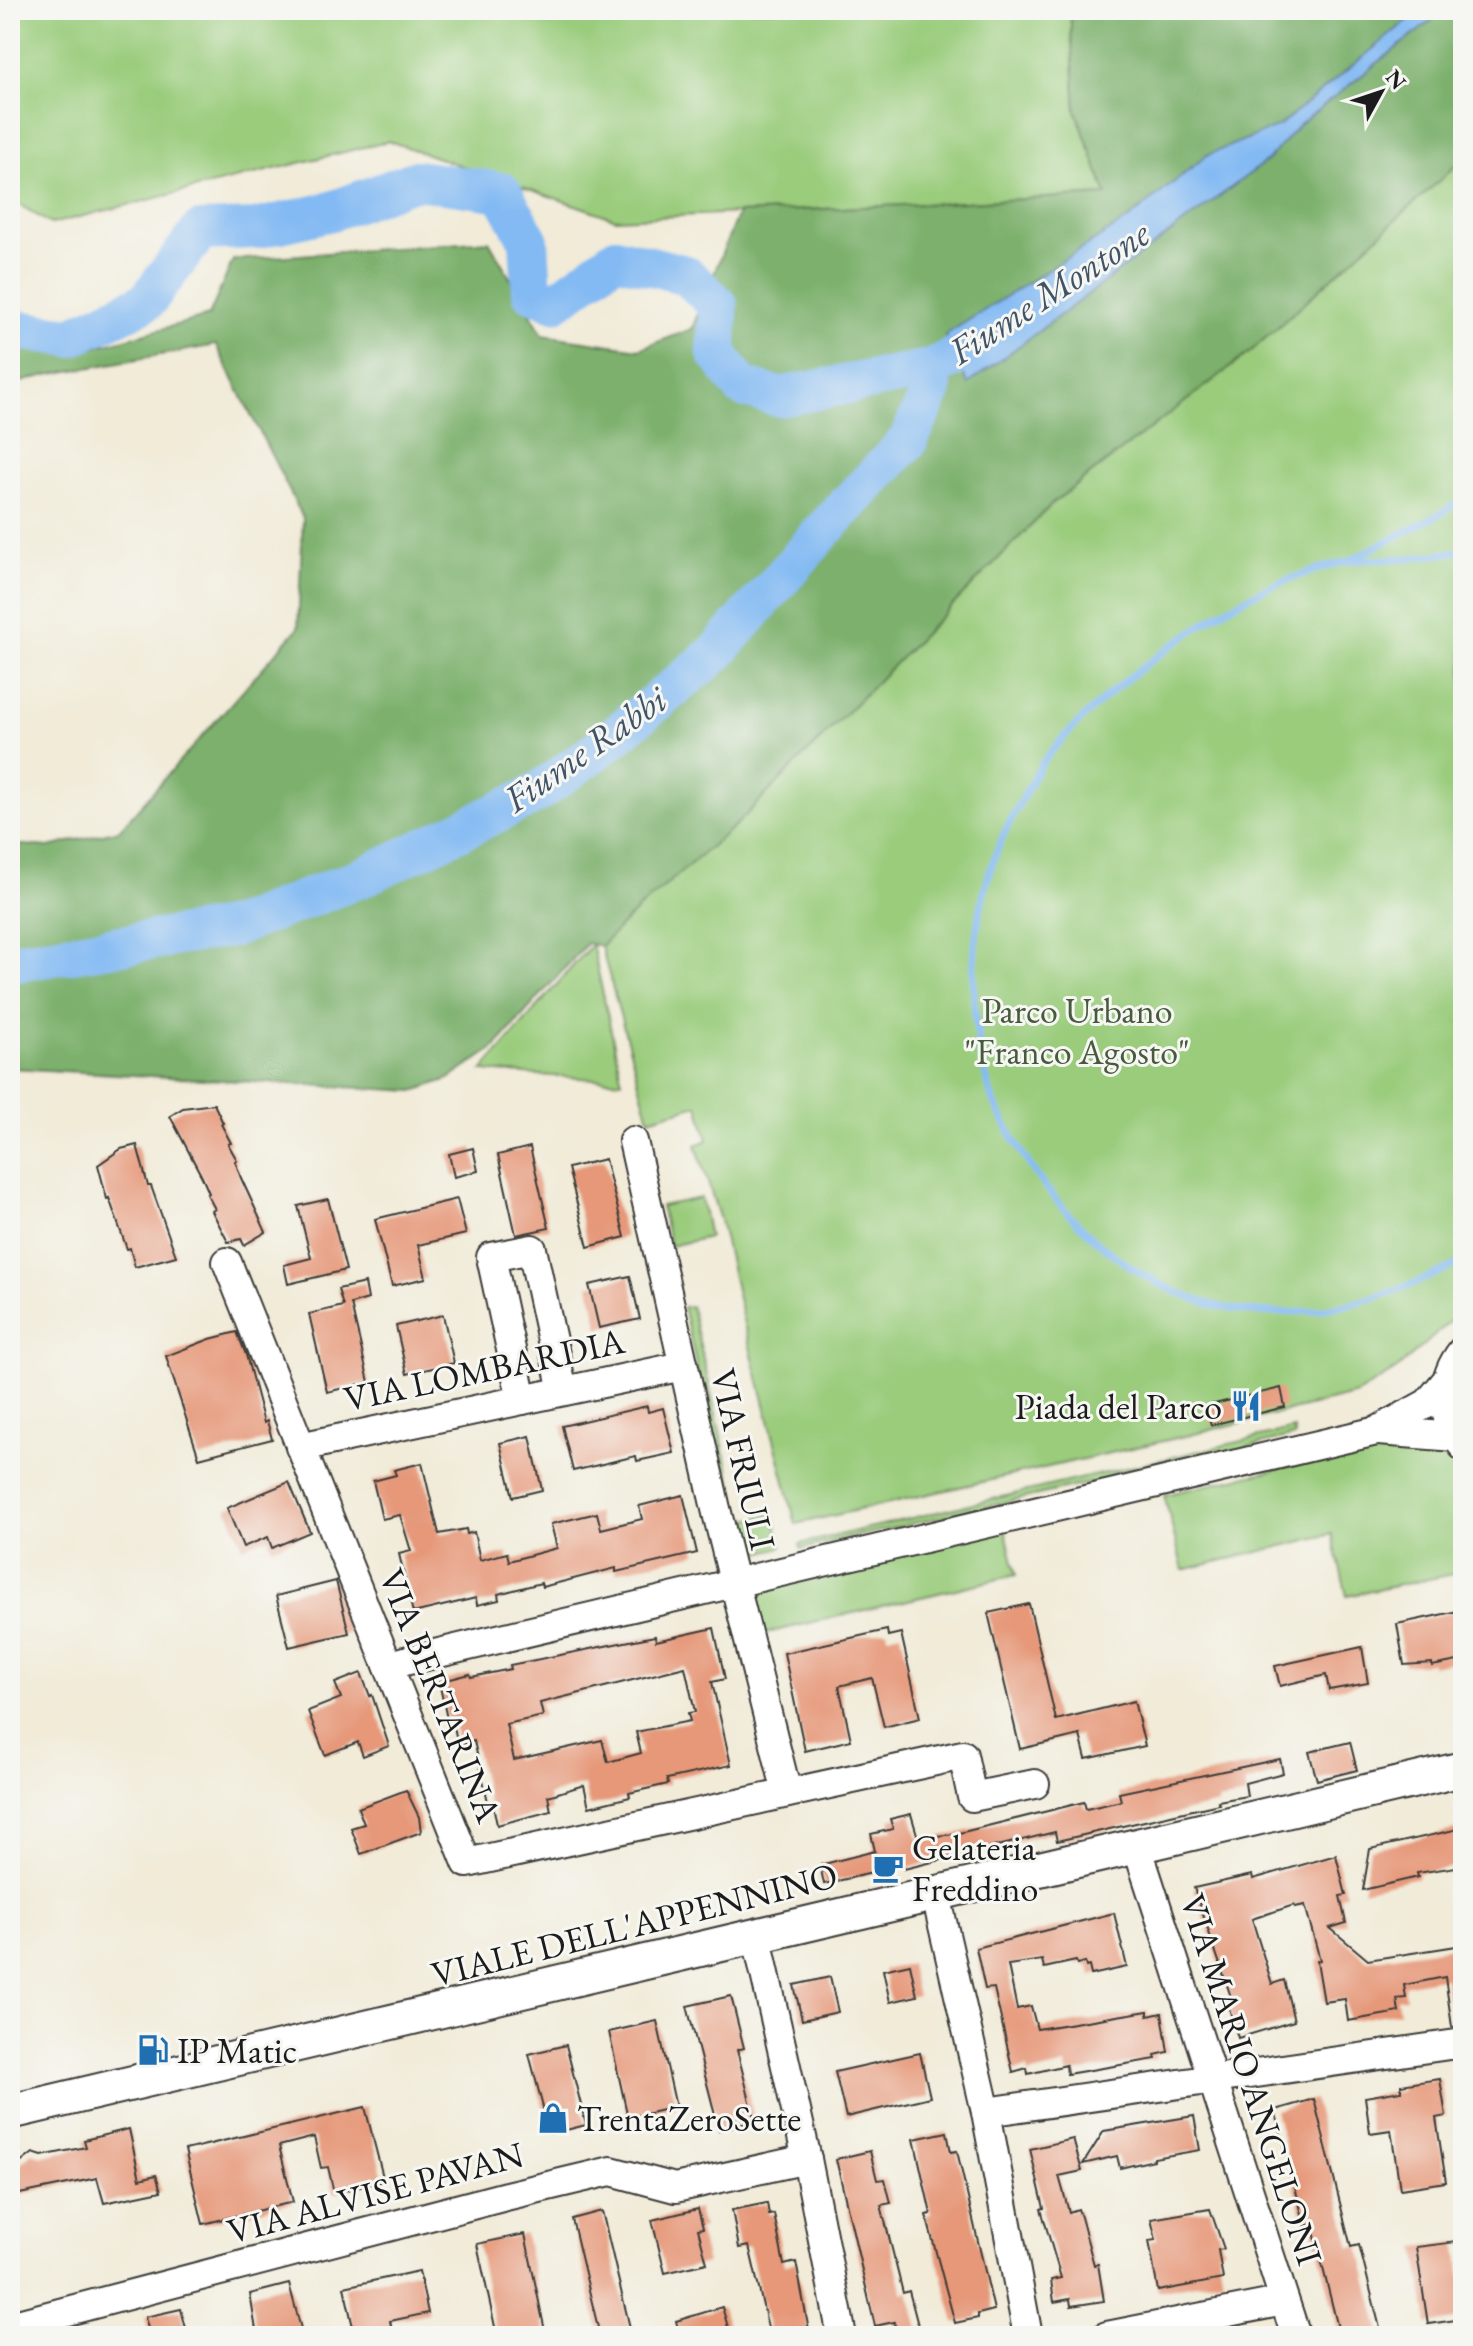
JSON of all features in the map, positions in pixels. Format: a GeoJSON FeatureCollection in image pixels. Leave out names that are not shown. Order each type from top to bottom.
{"type":"FeatureCollection","features":[{"type":"Feature","properties":{"kind":"main road","name":"VIALE DELL'APPENNINO"},"geometry":{"type":"LineString","coordinates":[[10,2112],[1463,1769]]}},
{"type":"Feature","properties":{"kind":"street","name":"VIA FRIULI"},"geometry":{"type":"LineString","coordinates":[[633,1141],[734,1582],[787,1793]]}},
{"type":"Feature","properties":{"kind":"street"},"geometry":{"type":"LineString","coordinates":[[522,1400],[491,1257],[532,1249],[563,1391]]}},
{"type":"Feature","properties":{"kind":"street","name":"VIA BERTARINA"},"geometry":{"type":"LineString","coordinates":[[227,1262],[467,1863],[963,1755],[972,1797],[1035,1784]]}},
{"type":"Feature","properties":{"kind":"street"},"geometry":{"type":"LineString","coordinates":[[1459,1441],[1448,1419],[1445,1400],[1447,1380],[1455,1359],[1463,1350]]}},
{"type":"Feature","properties":{"kind":"street","name":"VIA LOMBARDIA"},"geometry":{"type":"LineString","coordinates":[[300,1447],[683,1366]]}},
{"type":"Feature","properties":{"kind":"street"},"geometry":{"type":"LineString","coordinates":[[388,1665],[1377,1431],[1428,1403],[1447,1380]]}},
{"type":"Feature","properties":{"kind":"street"},"geometry":{"type":"LineString","coordinates":[[1377,1431],[1459,1441]]}},
{"type":"Feature","properties":{"kind":"street","name":"VIA MARIO ANGELONI"},"geometry":{"type":"LineString","coordinates":[[1139,1845],[1211,2079],[1296,2336]]}},
{"type":"Feature","properties":{"kind":"street"},"geometry":{"type":"LineString","coordinates":[[939,1892],[938,1904],[986,2112],[1028,2336]]}},
{"type":"Feature","properties":{"kind":"street"},"geometry":{"type":"LineString","coordinates":[[756,1934],[807,2159],[842,2336]]}},
{"type":"Feature","properties":{"kind":"street"},"geometry":{"type":"LineString","coordinates":[[986,2112],[1463,2043]]}},
{"type":"Feature","properties":{"kind":"street","name":"VIA ALVISE PAVAN"},"geometry":{"type":"LineString","coordinates":[[10,2326],[611,2171],[675,2188],[807,2159]]}},
{"type":"Feature","properties":{"kind":"street"},"geometry":{"type":"LineString","coordinates":[[1107,2336],[1284,2301]]}},
{"type":"Feature","properties":{"kind":"green space"},"geometry":{"type":"Polygon","coordinates":[[[10,10],[1070,10],[1076,111],[1107,195],[616,219],[389,141],[51,224],[10,199],[10,10]]]}},
{"type":"Feature","properties":{"kind":"green space"},"geometry":{"type":"Polygon","coordinates":[[[1070,10],[1463,10],[1463,159],[1250,352],[1054,502],[739,822],[637,910],[601,946],[587,943],[493,1049],[449,1079],[414,1091],[10,1068],[10,844],[49,847],[119,830],[298,628],[303,518],[216,345],[47,375],[10,385],[10,321],[92,348],[209,316],[233,260],[489,241],[543,335],[639,349],[692,329],[738,213],[1107,195],[1076,111],[1070,10]]]}},
{"type":"Feature","properties":{"kind":"green space","name":"Parco Urbano \"Franco Agosto\""},"geometry":{"type":"Polygon","coordinates":[[[1463,159],[1463,1310],[1397,1369],[1357,1394],[796,1524],[720,1220],[696,1145],[708,1140],[698,1105],[649,1119],[601,946],[637,910],[739,822],[1054,502],[1250,352],[1463,159]]]}},
{"type":"Feature","properties":{"kind":"green space"},"geometry":{"type":"Polygon","coordinates":[[[592,944],[622,1081],[482,1071],[592,944]]]}},
{"type":"Feature","properties":{"kind":"green space"},"geometry":{"type":"Polygon","coordinates":[[[701,1198],[709,1237],[670,1246],[661,1206],[701,1198]]]}},
{"type":"Feature","properties":{"kind":"green space"},"geometry":{"type":"Polygon","coordinates":[[[691,1306],[734,1493],[726,1494],[683,1307],[691,1306]]]}},
{"type":"Feature","properties":{"kind":"green space"},"geometry":{"type":"Polygon","coordinates":[[[1294,1429],[1295,1436],[801,1549],[800,1544],[1294,1429]]]}},
{"type":"Feature","properties":{"kind":"green space"},"geometry":{"type":"Polygon","coordinates":[[[1391,1443],[1444,1447],[1463,1459],[1463,1572],[1347,1596],[1332,1534],[1183,1570],[1164,1495],[1391,1443]]]}},
{"type":"Feature","properties":{"kind":"green space"},"geometry":{"type":"Polygon","coordinates":[[[773,1514],[782,1547],[748,1556],[739,1522],[773,1514]]]}},
{"type":"Feature","properties":{"kind":"green space"},"geometry":{"type":"Polygon","coordinates":[[[1005,1528],[1016,1575],[758,1635],[750,1597],[754,1588],[1005,1528]]]}},
{"type":"Feature","properties":{"kind":"water"},"geometry":{"type":"Polygon","coordinates":[[[1420,10],[1445,10],[1300,124],[1268,160],[968,384],[945,335],[1130,218],[1207,155],[1279,126],[1420,10]]]}},
{"type":"Feature","properties":{"kind":"building"},"geometry":{"type":"Polygon","coordinates":[[[214,1104],[231,1143],[228,1144],[237,1160],[241,1178],[266,1232],[244,1245],[241,1239],[228,1242],[212,1211],[215,1209],[202,1177],[170,1116],[183,1108],[214,1104]]]}},
{"type":"Feature","properties":{"kind":"building"},"geometry":{"type":"Polygon","coordinates":[[[137,1145],[148,1186],[151,1186],[176,1256],[135,1267],[130,1248],[127,1249],[107,1199],[98,1165],[121,1149],[137,1145]]]}},
{"type":"Feature","properties":{"kind":"building"},"geometry":{"type":"Polygon","coordinates":[[[530,1147],[549,1228],[516,1235],[498,1155],[530,1147]]]}},
{"type":"Feature","properties":{"kind":"building"},"geometry":{"type":"Polygon","coordinates":[[[473,1148],[478,1171],[454,1177],[449,1154],[473,1148]]]}},
{"type":"Feature","properties":{"kind":"building"},"geometry":{"type":"Polygon","coordinates":[[[605,1159],[625,1237],[588,1247],[568,1168],[605,1159]]]}},
{"type":"Feature","properties":{"kind":"building"},"geometry":{"type":"Polygon","coordinates":[[[328,1199],[346,1270],[288,1284],[284,1265],[311,1258],[298,1206],[328,1199]]]}},
{"type":"Feature","properties":{"kind":"building"},"geometry":{"type":"Polygon","coordinates":[[[457,1199],[466,1234],[418,1245],[426,1278],[392,1286],[375,1219],[457,1199]]]}},
{"type":"Feature","properties":{"kind":"building"},"geometry":{"type":"Polygon","coordinates":[[[630,1276],[640,1319],[599,1328],[589,1285],[630,1276]]]}},
{"type":"Feature","properties":{"kind":"building"},"geometry":{"type":"Polygon","coordinates":[[[365,1283],[368,1299],[351,1304],[369,1382],[327,1392],[309,1314],[343,1306],[338,1289],[365,1283]]]}},
{"type":"Feature","properties":{"kind":"building"},"geometry":{"type":"Polygon","coordinates":[[[443,1315],[454,1363],[407,1374],[396,1326],[443,1315]]]}},
{"type":"Feature","properties":{"kind":"building"},"geometry":{"type":"Polygon","coordinates":[[[237,1332],[264,1423],[267,1421],[272,1439],[199,1458],[166,1356],[237,1332]]]}},
{"type":"Feature","properties":{"kind":"building","name":"Piada del Parco"},"geometry":{"type":"Polygon","coordinates":[[[1281,1388],[1285,1407],[1211,1425],[1206,1406],[1281,1388]]]}},
{"type":"Feature","properties":{"kind":"building"},"geometry":{"type":"Polygon","coordinates":[[[647,1406],[648,1412],[663,1408],[674,1453],[637,1461],[636,1456],[573,1471],[562,1426],[647,1406]]]}},
{"type":"Feature","properties":{"kind":"building"},"geometry":{"type":"Polygon","coordinates":[[[530,1436],[542,1490],[513,1497],[500,1443],[530,1436]]]}},
{"type":"Feature","properties":{"kind":"building"},"geometry":{"type":"Polygon","coordinates":[[[422,1463],[439,1534],[466,1529],[467,1534],[474,1532],[480,1560],[507,1553],[509,1561],[557,1548],[551,1524],[597,1513],[601,1529],[642,1519],[639,1506],[683,1495],[697,1553],[616,1572],[616,1568],[542,1587],[541,1583],[498,1594],[499,1600],[477,1605],[476,1598],[413,1613],[399,1554],[411,1551],[400,1515],[382,1519],[373,1481],[396,1475],[394,1470],[422,1463]]]}},
{"type":"Feature","properties":{"kind":"building"},"geometry":{"type":"Polygon","coordinates":[[[289,1482],[310,1532],[272,1548],[268,1537],[243,1547],[227,1508],[289,1482]]]}},
{"type":"Feature","properties":{"kind":"building"},"geometry":{"type":"Polygon","coordinates":[[[336,1581],[349,1633],[289,1647],[276,1596],[336,1581]]]}},
{"type":"Feature","properties":{"kind":"building"},"geometry":{"type":"Polygon","coordinates":[[[1029,1604],[1056,1720],[1134,1701],[1145,1746],[1086,1759],[1080,1735],[1020,1749],[988,1613],[1029,1604]]]}},
{"type":"Feature","properties":{"kind":"building"},"geometry":{"type":"Polygon","coordinates":[[[1458,1611],[1463,1660],[1432,1666],[1432,1663],[1404,1665],[1397,1624],[1458,1611]]]}},
{"type":"Feature","properties":{"kind":"building"},"geometry":{"type":"Polygon","coordinates":[[[714,1628],[725,1679],[712,1682],[731,1765],[667,1779],[668,1784],[589,1807],[584,1785],[548,1796],[551,1811],[497,1825],[493,1805],[489,1806],[474,1741],[458,1745],[452,1718],[447,1719],[439,1682],[655,1636],[656,1641],[714,1628]],[[685,1667],[540,1703],[543,1716],[506,1724],[514,1760],[602,1740],[608,1762],[641,1753],[636,1732],[690,1721],[688,1713],[695,1712],[685,1667]]]}},
{"type":"Feature","properties":{"kind":"building"},"geometry":{"type":"Polygon","coordinates":[[[887,1630],[888,1636],[901,1633],[920,1718],[884,1727],[872,1678],[839,1686],[851,1740],[805,1751],[784,1653],[887,1630]]]}},
{"type":"Feature","properties":{"kind":"building"},"geometry":{"type":"Polygon","coordinates":[[[1362,1647],[1368,1683],[1329,1690],[1326,1675],[1280,1686],[1275,1666],[1362,1647]]]}},
{"type":"Feature","properties":{"kind":"building"},"geometry":{"type":"Polygon","coordinates":[[[361,1673],[389,1746],[363,1756],[358,1742],[325,1755],[308,1711],[341,1698],[335,1683],[361,1673]]]}},
{"type":"Feature","properties":{"kind":"building"},"geometry":{"type":"Polygon","coordinates":[[[1350,1742],[1357,1770],[1317,1780],[1309,1752],[1350,1742]]]}},
{"type":"Feature","properties":{"kind":"building"},"geometry":{"type":"Polygon","coordinates":[[[1280,1759],[1283,1773],[1245,1783],[1247,1796],[1218,1801],[1219,1804],[1057,1841],[1055,1832],[904,1869],[903,1866],[824,1884],[820,1865],[875,1851],[871,1834],[893,1829],[890,1819],[911,1814],[918,1838],[955,1834],[1084,1802],[1086,1809],[1121,1801],[1119,1793],[1280,1759]]]}},
{"type":"Feature","properties":{"kind":"building"},"geometry":{"type":"Polygon","coordinates":[[[406,1790],[419,1817],[421,1832],[361,1854],[351,1828],[364,1824],[358,1808],[406,1790]]]}},
{"type":"Feature","properties":{"kind":"building"},"geometry":{"type":"Polygon","coordinates":[[[1463,1828],[1463,1866],[1417,1873],[1418,1877],[1363,1890],[1370,1849],[1463,1828]]]}},
{"type":"Feature","properties":{"kind":"building"},"geometry":{"type":"Polygon","coordinates":[[[1336,1855],[1346,1895],[1340,1896],[1346,1923],[1330,1928],[1368,1960],[1463,1945],[1463,2026],[1452,2027],[1445,1977],[1404,1985],[1406,1998],[1397,1999],[1399,2012],[1348,2021],[1345,1999],[1324,2002],[1317,1961],[1320,1960],[1305,1905],[1294,1905],[1252,1919],[1272,1984],[1284,1980],[1294,2021],[1238,2038],[1226,1998],[1231,1997],[1194,1888],[1252,1875],[1253,1879],[1336,1855]]]}},
{"type":"Feature","properties":{"kind":"building"},"geometry":{"type":"Polygon","coordinates":[[[1114,1913],[1127,1967],[1091,1975],[1085,1962],[1044,1968],[1042,1960],[1008,1965],[1017,2009],[1031,2006],[1037,2029],[1148,2011],[1148,2016],[1162,2013],[1168,2052],[1155,2055],[1156,2059],[1067,2074],[1066,2065],[1028,2074],[1027,2068],[1013,2072],[994,1988],[985,1989],[976,1948],[1114,1913]]]}},
{"type":"Feature","properties":{"kind":"building"},"geometry":{"type":"Polygon","coordinates":[[[910,1964],[917,1996],[890,2002],[883,1970],[910,1964]]]}},
{"type":"Feature","properties":{"kind":"building"},"geometry":{"type":"Polygon","coordinates":[[[830,1977],[838,2012],[802,2020],[794,1985],[830,1977]]]}},
{"type":"Feature","properties":{"kind":"building"},"geometry":{"type":"Polygon","coordinates":[[[731,1996],[744,2048],[737,2050],[755,2121],[719,2130],[687,2006],[731,1996]]]}},
{"type":"Feature","properties":{"kind":"building"},"geometry":{"type":"Polygon","coordinates":[[[657,2021],[676,2107],[628,2118],[609,2032],[657,2021]]]}},
{"type":"Feature","properties":{"kind":"building"},"geometry":{"type":"Polygon","coordinates":[[[566,2045],[586,2125],[550,2134],[529,2054],[566,2045]]]}},
{"type":"Feature","properties":{"kind":"building"},"geometry":{"type":"Polygon","coordinates":[[[920,2053],[930,2097],[846,2117],[835,2072],[920,2053]]]}},
{"type":"Feature","properties":{"kind":"building"},"geometry":{"type":"Polygon","coordinates":[[[1440,2079],[1446,2116],[1436,2118],[1446,2182],[1400,2189],[1391,2130],[1370,2133],[1365,2097],[1401,2091],[1401,2085],[1440,2079]]]}},
{"type":"Feature","properties":{"kind":"building"},"geometry":{"type":"Polygon","coordinates":[[[1314,2099],[1351,2247],[1359,2245],[1382,2336],[1340,2336],[1312,2224],[1305,2226],[1275,2110],[1314,2099]]]}},
{"type":"Feature","properties":{"kind":"building"},"geometry":{"type":"Polygon","coordinates":[[[365,2107],[384,2181],[334,2193],[328,2167],[321,2168],[314,2137],[279,2146],[293,2202],[203,2224],[185,2150],[365,2107]]]}},
{"type":"Feature","properties":{"kind":"building"},"geometry":{"type":"Polygon","coordinates":[[[1194,2116],[1200,2150],[1120,2168],[1117,2156],[1083,2164],[1104,2131],[1194,2116]]]}},
{"type":"Feature","properties":{"kind":"building"},"geometry":{"type":"Polygon","coordinates":[[[129,2129],[140,2179],[156,2175],[161,2191],[104,2203],[97,2178],[10,2196],[10,2171],[33,2153],[42,2156],[86,2147],[84,2140],[129,2129]]]}},
{"type":"Feature","properties":{"kind":"building"},"geometry":{"type":"Polygon","coordinates":[[[947,2132],[951,2152],[957,2151],[994,2310],[978,2314],[978,2318],[955,2323],[926,2215],[931,2214],[914,2139],[947,2132]]]}},
{"type":"Feature","properties":{"kind":"building"},"geometry":{"type":"Polygon","coordinates":[[[1073,2139],[1082,2171],[1059,2176],[1069,2212],[1078,2209],[1094,2265],[1098,2264],[1104,2301],[1071,2306],[1070,2299],[1054,2302],[1051,2280],[1061,2278],[1041,2209],[1044,2208],[1030,2149],[1073,2139]]]}},
{"type":"Feature","properties":{"kind":"building"},"geometry":{"type":"Polygon","coordinates":[[[870,2151],[877,2180],[885,2179],[891,2203],[881,2205],[903,2293],[909,2291],[920,2333],[908,2336],[898,2336],[894,2322],[875,2326],[836,2159],[870,2151]]]}},
{"type":"Feature","properties":{"kind":"building"},"geometry":{"type":"Polygon","coordinates":[[[767,2203],[769,2215],[774,2214],[784,2265],[796,2262],[810,2336],[770,2336],[749,2246],[739,2248],[732,2210],[767,2203]]]}},
{"type":"Feature","properties":{"kind":"building"},"geometry":{"type":"Polygon","coordinates":[[[698,2209],[703,2228],[698,2229],[707,2263],[665,2273],[652,2220],[698,2209]]]}},
{"type":"Feature","properties":{"kind":"building"},"geometry":{"type":"Polygon","coordinates":[[[1210,2209],[1224,2249],[1218,2250],[1223,2279],[1158,2291],[1149,2241],[1156,2240],[1151,2219],[1210,2209]]]}},
{"type":"Feature","properties":{"kind":"building"},"geometry":{"type":"Polygon","coordinates":[[[602,2211],[632,2336],[600,2336],[572,2219],[602,2211]]]}},
{"type":"Feature","properties":{"kind":"building"},"geometry":{"type":"Polygon","coordinates":[[[525,2234],[546,2336],[497,2336],[477,2244],[525,2234]]]}},
{"type":"Feature","properties":{"kind":"building"},"geometry":{"type":"Polygon","coordinates":[[[1456,2242],[1463,2286],[1463,2319],[1428,2324],[1416,2247],[1456,2242]]]}},
{"type":"Feature","properties":{"kind":"building"},"geometry":{"type":"Polygon","coordinates":[[[419,2271],[428,2313],[390,2321],[393,2336],[355,2336],[344,2287],[419,2271]]]}},
{"type":"Feature","properties":{"kind":"building"},"geometry":{"type":"Polygon","coordinates":[[[289,2284],[303,2336],[257,2336],[250,2294],[289,2284]]]}},
{"type":"Feature","properties":{"kind":"building"},"geometry":{"type":"Polygon","coordinates":[[[722,2307],[728,2327],[722,2329],[724,2336],[680,2336],[676,2321],[722,2307]]]}},
{"type":"Feature","properties":{"kind":"building"},"geometry":{"type":"Polygon","coordinates":[[[181,2309],[188,2336],[150,2336],[145,2317],[181,2309]]]}},
{"type":"Feature","properties":{"kind":"waterway","name":"Fiume Montone"},"geometry":{"type":"LineString","coordinates":[[10,329],[71,337],[147,301],[200,231],[255,229],[332,211],[416,180],[502,192],[529,241],[532,292],[555,302],[616,257],[686,275],[718,305],[717,353],[742,387],[779,397],[930,369],[976,346],[1001,329]]}},
{"type":"Feature","properties":{"kind":"waterway","name":"Fiume Rabbi"},"geometry":{"type":"LineString","coordinates":[[10,963],[234,927],[365,876],[534,795],[591,755],[715,654],[830,523],[908,441],[932,389],[930,369]]}},
{"type":"Feature","properties":{"kind":"waterway"},"geometry":{"type":"LineString","coordinates":[[1350,560],[1463,500]]}},
{"type":"Feature","properties":{"kind":"waterway"},"geometry":{"type":"LineString","coordinates":[[1463,551],[1342,562],[1271,586],[1203,624],[1100,702],[1046,758],[1004,835],[990,870],[981,907],[975,945],[974,983],[982,1058],[991,1095],[1007,1127],[1045,1186],[1068,1213],[1121,1260],[1151,1279],[1183,1295],[1217,1306],[1280,1313],[1312,1311],[1375,1297],[1463,1261]]}},
{"type":"Feature","properties":{"kind":"place","name":"Piada del Parco"},"geometry":{"type":"Point","coordinates":[1246,1406]}},
{"type":"Feature","properties":{"kind":"place","name":"Gelateria Freddino"},"geometry":{"type":"Point","coordinates":[888,1868]}},
{"type":"Feature","properties":{"kind":"place","name":"IP Matic"},"geometry":{"type":"Point","coordinates":[153,2050]}},
{"type":"Feature","properties":{"kind":"place","name":"TrentaZeroSette"},"geometry":{"type":"Point","coordinates":[553,2118]}}]}
